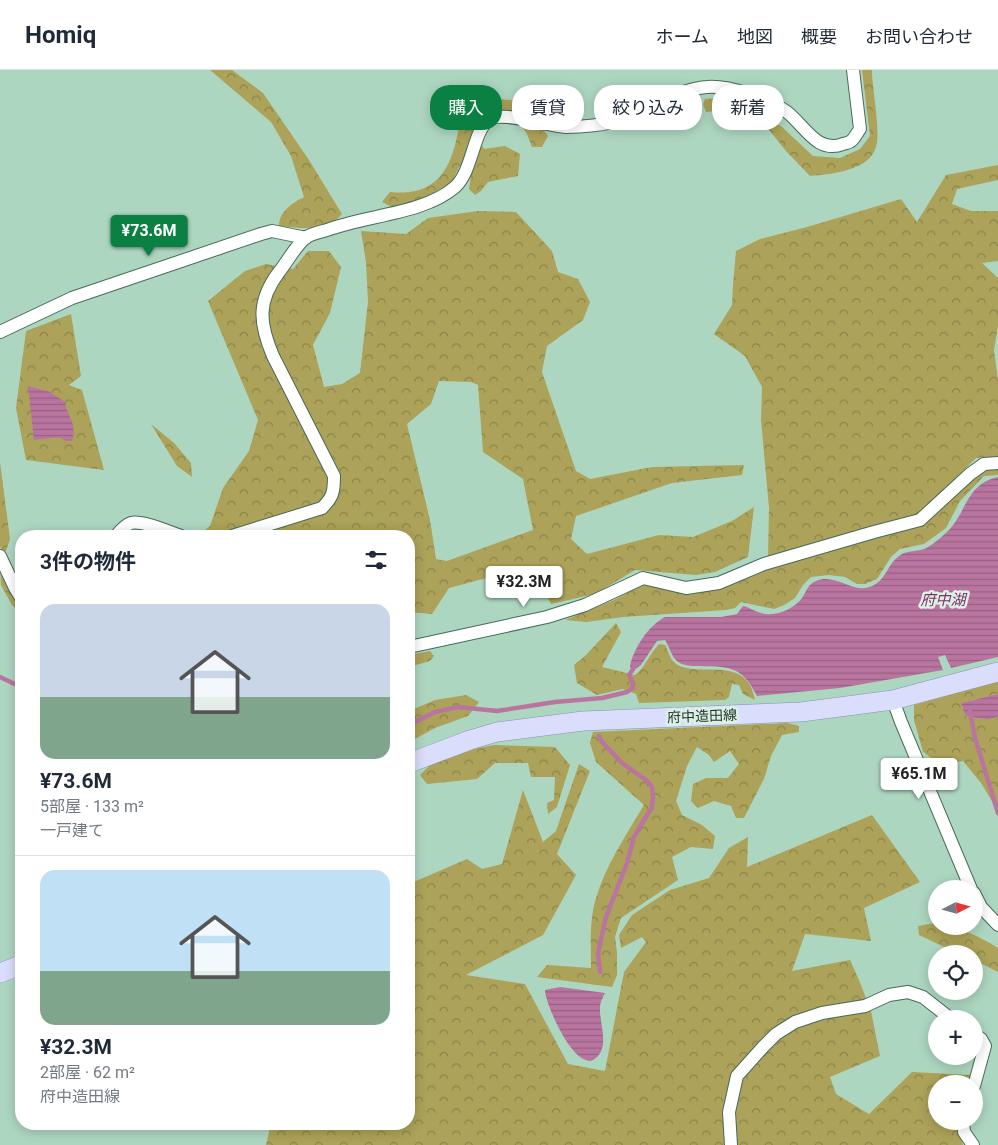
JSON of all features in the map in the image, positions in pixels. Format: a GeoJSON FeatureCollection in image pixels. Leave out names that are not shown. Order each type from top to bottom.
{"type":"FeatureCollection","features":[{"type":"Feature","properties":{"kind":"main road","name":"府中造田線"},"geometry":{"type":"LineString","coordinates":[[415,762],[470,740],[497,732],[582,721],[801,712],[894,700],[998,672]]}},
{"type":"Feature","properties":{"kind":"main road"},"geometry":{"type":"LineString","coordinates":[[0,973],[15,967]]}},
{"type":"Feature","properties":{"kind":"street"},"geometry":{"type":"LineString","coordinates":[[251,530],[322,508],[331,499],[334,488],[334,476],[273,356],[262,323],[262,307],[268,291],[276,277],[306,238],[345,223],[418,207],[440,197],[456,186],[468,169],[481,129],[490,119],[503,116],[566,127],[619,121],[688,91],[708,86],[748,92],[786,112],[819,143],[835,147],[851,141],[860,129],[853,70]]}},
{"type":"Feature","properties":{"kind":"street"},"geometry":{"type":"LineString","coordinates":[[0,332],[72,298],[261,234],[272,231],[306,238]]}},
{"type":"Feature","properties":{"kind":"street"},"geometry":{"type":"LineString","coordinates":[[415,646],[547,617],[586,605],[643,578],[686,588],[719,583],[764,564],[920,520],[970,474],[984,464],[998,463]]}},
{"type":"Feature","properties":{"kind":"street"},"geometry":{"type":"LineString","coordinates":[[120,530],[131,523],[141,523],[163,530]]}},
{"type":"Feature","properties":{"kind":"street"},"geometry":{"type":"LineString","coordinates":[[0,556],[15,588]]}},
{"type":"Feature","properties":{"kind":"street"},"geometry":{"type":"LineString","coordinates":[[894,700],[901,722],[967,880]]}},
{"type":"Feature","properties":{"kind":"street"},"geometry":{"type":"LineString","coordinates":[[983,909],[998,925]]}},
{"type":"Feature","properties":{"kind":"street"},"geometry":{"type":"LineString","coordinates":[[731,1145],[729,1112],[737,1076],[776,1034],[795,1022],[822,1013],[865,1006],[889,995],[908,992],[923,997],[940,1010]]}},
{"type":"Feature","properties":{"kind":"street"},"geometry":{"type":"LineString","coordinates":[[964,1130],[973,1145]]}},
{"type":"Feature","properties":{"kind":"green space"},"geometry":{"type":"Polygon","coordinates":[[[210,70],[232,70],[263,93],[309,160],[342,214],[336,220],[321,227],[313,228],[279,226],[284,212],[304,197],[291,156],[271,122],[210,70]]]}},
{"type":"Feature","properties":{"kind":"green space"},"geometry":{"type":"Polygon","coordinates":[[[862,70],[872,70],[877,120],[876,147],[872,155],[858,166],[848,170],[810,176],[769,130],[784,129],[813,156],[840,158],[860,149],[870,136],[862,70]]]}},
{"type":"Feature","properties":{"kind":"green space"},"geometry":{"type":"Polygon","coordinates":[[[502,99],[512,101],[512,111],[502,111],[502,99]]]}},
{"type":"Feature","properties":{"kind":"green space"},"geometry":{"type":"Polygon","coordinates":[[[705,99],[712,99],[712,111],[706,112],[703,104],[705,99]]]}},
{"type":"Feature","properties":{"kind":"green space"},"geometry":{"type":"Polygon","coordinates":[[[458,130],[474,130],[484,149],[505,146],[520,154],[518,176],[488,182],[475,195],[469,189],[471,174],[460,165],[452,182],[429,195],[392,207],[382,202],[390,192],[409,192],[425,188],[436,180],[445,170],[458,130]]]}},
{"type":"Feature","properties":{"kind":"green space"},"geometry":{"type":"Polygon","coordinates":[[[524,130],[544,130],[548,136],[542,147],[532,147],[524,130]]]}},
{"type":"Feature","properties":{"kind":"green space"},"geometry":{"type":"Polygon","coordinates":[[[998,165],[998,180],[957,189],[952,204],[971,211],[998,211],[998,261],[982,263],[998,278],[998,326],[994,350],[998,381],[998,457],[976,458],[919,514],[768,557],[769,508],[761,420],[762,387],[745,356],[714,334],[732,305],[736,251],[760,239],[901,199],[917,222],[946,175],[998,165]]]}},
{"type":"Feature","properties":{"kind":"green space"},"geometry":{"type":"Polygon","coordinates":[[[478,211],[516,212],[552,251],[558,272],[578,279],[590,302],[583,320],[547,346],[542,372],[576,471],[590,479],[652,467],[744,465],[742,475],[672,483],[576,516],[571,539],[587,554],[659,535],[693,537],[732,521],[754,507],[748,557],[715,572],[696,575],[635,570],[595,594],[551,604],[532,566],[449,588],[432,614],[415,613],[415,530],[205,530],[210,526],[223,488],[249,451],[258,420],[208,301],[245,271],[266,264],[293,269],[308,251],[329,251],[341,267],[330,313],[313,345],[324,387],[342,384],[360,373],[368,302],[366,262],[361,231],[406,234],[428,218],[478,211]],[[439,381],[431,404],[407,424],[430,520],[436,559],[447,561],[533,530],[523,479],[483,452],[478,385],[471,382],[439,381]]]}},
{"type":"Feature","properties":{"kind":"green space"},"geometry":{"type":"Polygon","coordinates":[[[71,314],[81,376],[69,385],[82,390],[104,470],[26,460],[16,408],[26,331],[71,314]]]}},
{"type":"Feature","properties":{"kind":"green space"},"geometry":{"type":"Polygon","coordinates":[[[151,424],[174,443],[191,463],[192,477],[177,466],[151,424]]]}},
{"type":"Feature","properties":{"kind":"green space"},"geometry":{"type":"Polygon","coordinates":[[[0,462],[10,539],[5,554],[0,547],[0,462]]]}},
{"type":"Feature","properties":{"kind":"green space"},"geometry":{"type":"Polygon","coordinates":[[[998,469],[998,475],[984,476],[960,501],[946,528],[924,544],[900,549],[891,557],[877,579],[865,584],[857,584],[845,577],[829,575],[811,577],[803,585],[795,598],[774,609],[741,602],[735,608],[726,610],[623,617],[587,622],[565,620],[614,600],[646,583],[687,595],[726,587],[771,568],[924,524],[972,478],[986,470],[998,469]]]}},
{"type":"Feature","properties":{"kind":"green space"},"geometry":{"type":"Polygon","coordinates":[[[0,566],[10,591],[15,598],[15,608],[12,605],[1,585],[0,566]]]}},
{"type":"Feature","properties":{"kind":"green space"},"geometry":{"type":"Polygon","coordinates":[[[616,623],[621,632],[602,667],[635,675],[659,644],[665,645],[673,661],[683,667],[731,671],[742,676],[750,685],[755,700],[743,694],[739,685],[732,684],[729,697],[725,700],[639,703],[636,694],[623,689],[597,695],[577,683],[574,665],[616,623]]]}},
{"type":"Feature","properties":{"kind":"green space"},"geometry":{"type":"Polygon","coordinates":[[[430,651],[434,656],[430,661],[415,665],[415,654],[430,651]]]}},
{"type":"Feature","properties":{"kind":"green space"},"geometry":{"type":"Polygon","coordinates":[[[998,681],[998,694],[961,703],[965,715],[986,719],[998,716],[998,811],[981,783],[963,761],[941,765],[923,752],[914,720],[914,705],[998,681]]]}},
{"type":"Feature","properties":{"kind":"green space"},"geometry":{"type":"Polygon","coordinates":[[[466,695],[479,702],[468,716],[435,728],[415,739],[415,708],[435,700],[466,695]]]}},
{"type":"Feature","properties":{"kind":"green space"},"geometry":{"type":"Polygon","coordinates":[[[787,723],[799,726],[799,732],[782,735],[771,756],[764,779],[744,818],[736,818],[731,806],[714,801],[698,808],[691,801],[693,784],[706,778],[728,778],[739,764],[730,751],[714,762],[709,755],[697,747],[687,766],[676,801],[682,815],[702,825],[715,836],[713,849],[691,847],[672,857],[678,880],[621,918],[615,937],[617,975],[612,987],[537,977],[547,965],[591,968],[591,924],[596,898],[611,862],[644,805],[596,762],[590,743],[593,732],[787,723]]]}},
{"type":"Feature","properties":{"kind":"green space"},"geometry":{"type":"Polygon","coordinates":[[[494,745],[555,747],[570,765],[557,807],[548,814],[547,803],[554,800],[555,777],[531,777],[528,763],[495,763],[477,779],[427,784],[420,775],[431,764],[468,750],[494,745]]]}},
{"type":"Feature","properties":{"kind":"green space"},"geometry":{"type":"Polygon","coordinates":[[[579,764],[590,771],[557,854],[576,875],[543,935],[466,975],[525,984],[568,1064],[605,1071],[624,972],[646,942],[642,937],[621,948],[619,935],[632,915],[670,890],[709,878],[729,848],[748,837],[747,867],[872,815],[920,882],[864,908],[871,941],[805,934],[792,971],[850,960],[871,1011],[880,1056],[830,1077],[836,1094],[869,1114],[912,1072],[971,1075],[928,1075],[928,1130],[959,1130],[963,1145],[266,1145],[270,1130],[415,1130],[415,881],[467,859],[482,869],[502,864],[523,790],[543,842],[556,831],[579,764]]]}},
{"type":"Feature","properties":{"kind":"green space"},"geometry":{"type":"Polygon","coordinates":[[[928,924],[928,935],[974,935],[983,939],[998,948],[998,972],[983,964],[983,945],[940,945],[919,935],[918,926],[928,924]]]}},
{"type":"Feature","properties":{"kind":"water"},"geometry":{"type":"Polygon","coordinates":[[[28,386],[50,392],[65,402],[74,430],[72,441],[65,441],[60,437],[34,440],[28,386]]]}},
{"type":"Feature","properties":{"kind":"water","name":"府中湖"},"geometry":{"type":"Polygon","coordinates":[[[998,477],[998,657],[951,668],[945,655],[938,657],[943,670],[840,688],[757,696],[745,678],[732,669],[688,665],[679,662],[675,659],[665,640],[657,641],[641,665],[634,670],[631,669],[632,659],[638,645],[653,626],[665,617],[721,617],[737,614],[743,606],[761,613],[772,614],[783,612],[794,606],[802,598],[809,586],[816,581],[832,580],[862,588],[877,583],[899,556],[926,548],[948,531],[973,492],[987,481],[998,477]]]}},
{"type":"Feature","properties":{"kind":"water"},"geometry":{"type":"Polygon","coordinates":[[[998,694],[998,716],[986,719],[965,715],[961,703],[998,694]]]}},
{"type":"Feature","properties":{"kind":"water"},"geometry":{"type":"Polygon","coordinates":[[[560,987],[605,993],[600,1007],[603,1045],[598,1056],[590,1061],[581,1058],[572,1049],[550,1010],[545,990],[560,987]]]}},
{"type":"Feature","properties":{"kind":"waterway"},"geometry":{"type":"LineString","coordinates":[[415,722],[435,712],[458,707],[497,711],[555,702],[602,698],[627,692],[633,688],[629,675],[635,666]]}},
{"type":"Feature","properties":{"kind":"waterway"},"geometry":{"type":"LineString","coordinates":[[0,677],[15,684]]}},
{"type":"Feature","properties":{"kind":"waterway"},"geometry":{"type":"LineString","coordinates":[[970,711],[975,738],[998,813]]}},
{"type":"Feature","properties":{"kind":"waterway"},"geometry":{"type":"LineString","coordinates":[[599,736],[602,742],[622,763],[646,780],[652,787],[653,797],[652,807],[634,837],[627,863],[606,917],[598,953],[600,972]]}}]}
